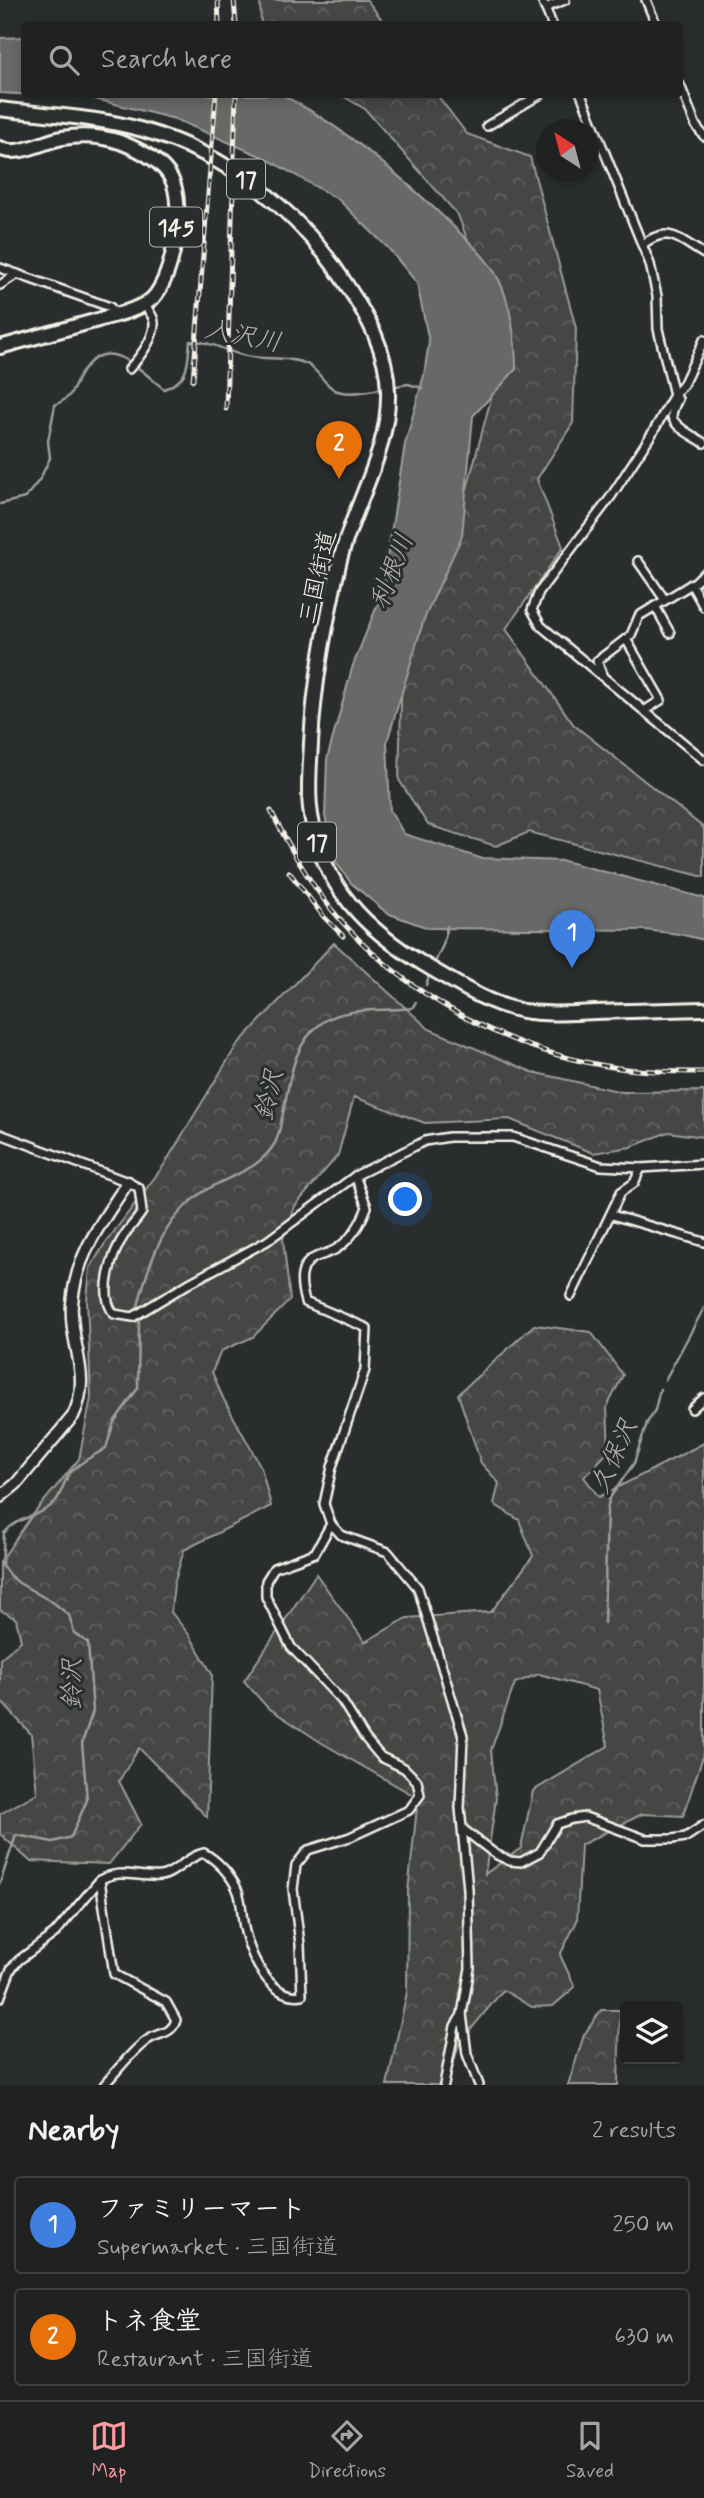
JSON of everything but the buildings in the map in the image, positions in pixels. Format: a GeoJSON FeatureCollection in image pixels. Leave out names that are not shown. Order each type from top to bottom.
{"type":"FeatureCollection","features":[{"type":"Feature","properties":{"kind":"highway","name":"三国街道"},"geometry":{"type":"LineString","coordinates":[[0,109],[106,122],[145,131],[204,154],[244,178],[302,225],[330,260],[377,340],[385,363],[388,391],[386,424],[382,443],[355,512],[339,565],[318,665],[310,771],[310,812],[319,850],[329,872],[359,916],[407,954],[461,986],[506,1007],[552,1013],[704,1009]]}},
{"type":"Feature","properties":{"kind":"highway","name":"145"},"geometry":{"type":"LineString","coordinates":[[0,148],[11,151],[70,137],[109,139],[145,155],[165,169],[177,193],[177,218],[164,282],[158,293],[144,305]]}},
{"type":"Feature","properties":{"kind":"highway"},"geometry":{"type":"LineString","coordinates":[[0,347],[144,305]]}},
{"type":"Feature","properties":{"kind":"street"},"geometry":{"type":"LineString","coordinates":[[551,21],[544,4],[565,0]]}},
{"type":"Feature","properties":{"kind":"street"},"geometry":{"type":"LineString","coordinates":[[646,0],[655,21]]}},
{"type":"Feature","properties":{"kind":"street"},"geometry":{"type":"LineString","coordinates":[[683,92],[696,125],[704,136]]}},
{"type":"Feature","properties":{"kind":"street"},"geometry":{"type":"LineString","coordinates":[[487,126],[534,98]]}},
{"type":"Feature","properties":{"kind":"street"},"geometry":{"type":"LineString","coordinates":[[583,98],[656,285],[658,328],[674,395],[678,399],[672,415],[673,420],[704,443]]}},
{"type":"Feature","properties":{"kind":"street"},"geometry":{"type":"LineString","coordinates":[[642,245],[654,235],[669,233],[704,254]]}},
{"type":"Feature","properties":{"kind":"street"},"geometry":{"type":"LineString","coordinates":[[0,268],[110,307],[117,315]]}},
{"type":"Feature","properties":{"kind":"street"},"geometry":{"type":"LineString","coordinates":[[0,285],[17,274]]}},
{"type":"Feature","properties":{"kind":"street"},"geometry":{"type":"LineString","coordinates":[[129,369],[145,347],[154,324],[144,305]]}},
{"type":"Feature","properties":{"kind":"street"},"geometry":{"type":"LineString","coordinates":[[704,340],[683,385],[674,395],[653,432],[610,498],[533,603],[534,617],[541,626],[704,760]]}},
{"type":"Feature","properties":{"kind":"street"},"geometry":{"type":"LineString","coordinates":[[638,561],[665,600]]}},
{"type":"Feature","properties":{"kind":"street"},"geometry":{"type":"LineString","coordinates":[[603,677],[597,661],[631,635],[639,616],[704,573]]}},
{"type":"Feature","properties":{"kind":"street"},"geometry":{"type":"LineString","coordinates":[[691,584],[704,607]]}},
{"type":"Feature","properties":{"kind":"street"},"geometry":{"type":"LineString","coordinates":[[655,606],[670,633]]}},
{"type":"Feature","properties":{"kind":"street"},"geometry":{"type":"LineString","coordinates":[[626,639],[661,699],[644,711]]}},
{"type":"Feature","properties":{"kind":"street"},"geometry":{"type":"LineString","coordinates":[[0,1134],[139,1188],[142,1212],[124,1235],[114,1258],[107,1301],[114,1314],[133,1317],[267,1241],[355,1176],[425,1141],[449,1137],[513,1137],[601,1166],[641,1168],[704,1164]]}},
{"type":"Feature","properties":{"kind":"street"},"geometry":{"type":"LineString","coordinates":[[570,1296],[621,1192],[634,1183],[641,1168]]}},
{"type":"Feature","properties":{"kind":"street"},"geometry":{"type":"LineString","coordinates":[[355,1176],[367,1207],[356,1232],[338,1249],[311,1259],[301,1275],[305,1302],[367,1328],[366,1370],[332,1466],[324,1504],[331,1524],[341,1535],[388,1552],[418,1588],[463,1736],[460,1808],[468,1889],[470,1968],[462,2014],[467,2054],[479,2085]]}},
{"type":"Feature","properties":{"kind":"street"},"geometry":{"type":"LineString","coordinates":[[0,1497],[16,1484],[73,1416],[79,1404],[82,1377],[73,1329],[72,1304],[79,1266],[85,1249],[128,1182]]}},
{"type":"Feature","properties":{"kind":"street"},"geometry":{"type":"LineString","coordinates":[[612,1215],[704,1242]]}},
{"type":"Feature","properties":{"kind":"street"},"geometry":{"type":"LineString","coordinates":[[692,1409],[704,1398]]}},
{"type":"Feature","properties":{"kind":"street"},"geometry":{"type":"LineString","coordinates":[[0,1998],[11,1969],[55,1933],[107,1876],[163,1876],[197,1854],[204,1853],[232,1879],[238,1890],[245,1931],[257,1964],[278,1988],[292,1996],[302,1995],[300,1944],[293,1889],[296,1865],[307,1850],[350,1837],[409,1810],[420,1795],[417,1781],[404,1768],[381,1757],[365,1738],[342,1700],[291,1647],[266,1597],[266,1581],[274,1568],[315,1553],[331,1524]]}},
{"type":"Feature","properties":{"kind":"street"},"geometry":{"type":"LineString","coordinates":[[462,1828],[495,1854],[510,1861],[521,1862],[540,1852],[556,1824],[572,1819],[585,1817],[645,1839],[686,1836],[704,1825]]}},
{"type":"Feature","properties":{"kind":"street"},"geometry":{"type":"LineString","coordinates":[[100,1881],[114,1974],[166,2002],[176,2020],[174,2027],[140,2046],[104,2085]]}},
{"type":"Feature","properties":{"kind":"street"},"geometry":{"type":"LineString","coordinates":[[444,2085],[455,2026],[462,2014]]}},
{"type":"Feature","properties":{"kind":"green space"},"geometry":{"type":"Polygon","coordinates":[[[260,0],[367,0],[383,21],[261,21],[260,0]]]}},
{"type":"Feature","properties":{"kind":"green space"},"geometry":{"type":"Polygon","coordinates":[[[346,98],[439,98],[467,134],[530,157],[576,328],[573,423],[537,479],[563,547],[506,629],[574,725],[704,828],[704,877],[529,832],[496,846],[428,825],[399,780],[403,631],[443,579],[506,342],[458,215],[365,109],[346,98]]]}},
{"type":"Feature","properties":{"kind":"green space"},"geometry":{"type":"Polygon","coordinates":[[[334,943],[429,1029],[532,1072],[622,1092],[704,1091],[704,1137],[668,1132],[631,1147],[593,1153],[509,1119],[425,1123],[354,1097],[338,1155],[295,1206],[283,1239],[290,1300],[253,1337],[221,1351],[212,1372],[223,1398],[261,1467],[271,1506],[184,1550],[174,1584],[171,1612],[190,1636],[212,1674],[207,1817],[139,1748],[119,1781],[141,1824],[109,1864],[30,1861],[0,1834],[0,1814],[37,1793],[31,1734],[0,1700],[0,1659],[21,1641],[16,1619],[0,1610],[0,1562],[31,1517],[79,1459],[91,1398],[87,1300],[90,1268],[164,1165],[237,1045],[334,943]]]}},
{"type":"Feature","properties":{"kind":"green space"},"geometry":{"type":"Polygon","coordinates":[[[534,1325],[591,1332],[623,1375],[607,1407],[609,1451],[584,1477],[599,1497],[704,1443],[704,1753],[683,1816],[642,1814],[581,1845],[577,1921],[560,1955],[575,1987],[553,2006],[532,2007],[503,1990],[459,2044],[447,2085],[387,2085],[407,1992],[408,1892],[418,1798],[322,1743],[267,1707],[244,1681],[316,1574],[365,1642],[407,1618],[491,1612],[533,1556],[519,1520],[494,1504],[499,1483],[481,1463],[458,1394],[534,1325]],[[539,1674],[515,1683],[491,1750],[496,1799],[485,1874],[521,1848],[533,1791],[608,1746],[597,1690],[539,1674]]]}},
{"type":"Feature","properties":{"kind":"green space"},"geometry":{"type":"Polygon","coordinates":[[[601,2010],[620,2010],[618,2085],[568,2085],[584,2035],[601,2010]]]}},
{"type":"Feature","properties":{"kind":"water"},"geometry":{"type":"Polygon","coordinates":[[[21,37],[21,94],[0,93],[0,38],[21,37]]]}},
{"type":"Feature","properties":{"kind":"water","name":"利根川"},"geometry":{"type":"Polygon","coordinates":[[[91,98],[288,98],[327,121],[412,188],[489,264],[507,300],[514,336],[516,369],[473,416],[462,536],[424,619],[387,742],[390,810],[404,834],[480,858],[564,861],[704,898],[704,940],[645,930],[428,928],[387,913],[351,883],[336,862],[325,816],[327,759],[353,665],[381,596],[405,444],[424,375],[429,342],[417,283],[389,249],[339,200],[265,158],[175,119],[91,98]]]}},
{"type":"Feature","properties":{"kind":"waterway","name":"入沢川"},"geometry":{"type":"LineString","coordinates":[[0,504],[25,498],[40,479],[50,458],[48,441],[55,405],[68,397],[89,363],[99,356],[121,358],[164,389],[183,376],[190,341],[197,341],[250,357],[299,361],[311,367],[340,392],[384,388]]}},
{"type":"Feature","properties":{"kind":"waterway","name":"入沢川"},"geometry":{"type":"LineString","coordinates":[[391,387],[408,384],[422,388]]}},
{"type":"Feature","properties":{"kind":"waterway","name":"鈴沢"},"geometry":{"type":"LineString","coordinates":[[435,962],[443,945],[447,926]]}},
{"type":"Feature","properties":{"kind":"waterway","name":"鈴沢"},"geometry":{"type":"LineString","coordinates":[[426,985],[429,976]]}},
{"type":"Feature","properties":{"kind":"waterway","name":"鈴沢"},"geometry":{"type":"LineString","coordinates":[[138,1306],[155,1253],[163,1236],[184,1207],[198,1195],[256,1164],[275,1143],[294,1065],[304,1041],[312,1031],[323,1022],[343,1014],[412,1008],[416,1002]]}},
{"type":"Feature","properties":{"kind":"waterway","name":"久保沢"},"geometry":{"type":"LineString","coordinates":[[665,1380],[704,1308]]}},
{"type":"Feature","properties":{"kind":"waterway","name":"鈴沢"},"geometry":{"type":"LineString","coordinates":[[0,1883],[16,1835],[53,1842],[71,1837],[87,1800],[82,1743],[93,1711],[88,1643],[74,1633],[69,1615],[9,1575],[2,1565],[4,1533],[16,1523],[49,1507],[57,1499],[74,1469],[106,1448],[114,1422],[138,1388],[139,1321]]}},
{"type":"Feature","properties":{"kind":"waterway","name":"久保沢"},"geometry":{"type":"LineString","coordinates":[[604,1623],[609,1499],[634,1463],[647,1423],[655,1410],[660,1389]]}},
{"type":"Feature","properties":{"kind":"railway"},"geometry":{"type":"LineString","coordinates":[[218,0],[219,21]]}},
{"type":"Feature","properties":{"kind":"railway"},"geometry":{"type":"LineString","coordinates":[[234,0],[236,21]]}},
{"type":"Feature","properties":{"kind":"railway"},"geometry":{"type":"LineString","coordinates":[[193,380],[216,98]]}},
{"type":"Feature","properties":{"kind":"railway"},"geometry":{"type":"LineString","coordinates":[[226,409],[236,98]]}},
{"type":"Feature","properties":{"kind":"railway"},"geometry":{"type":"LineString","coordinates":[[271,811],[314,886],[360,941],[425,993],[461,1015],[538,1049],[579,1060],[619,1068],[704,1072]]}},
{"type":"Feature","properties":{"kind":"railway"},"geometry":{"type":"LineString","coordinates":[[289,872],[324,917],[343,936]]}},
{"type":"Feature","properties":{"kind":"place","name":"トネ食堂"},"geometry":{"type":"Point","coordinates":[339,479]}},
{"type":"Feature","properties":{"kind":"place","name":"ファミリーマート"},"geometry":{"type":"Point","coordinates":[572,968]}}]}
